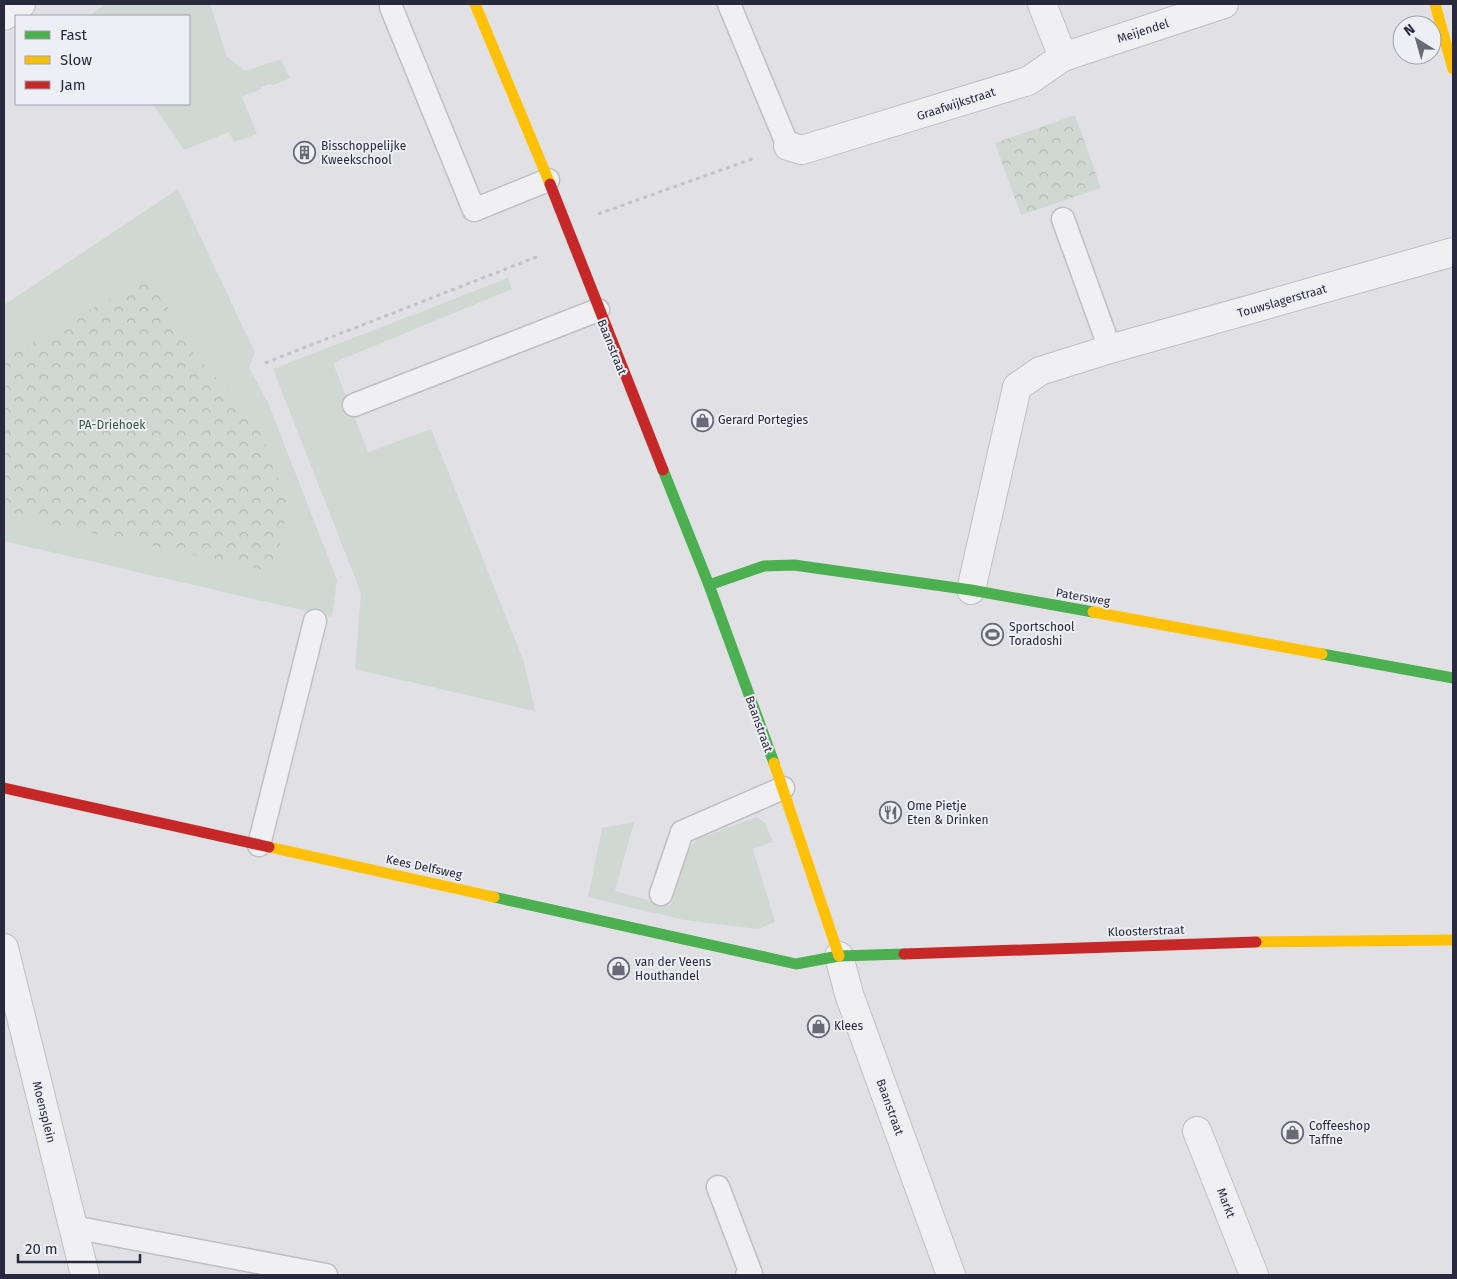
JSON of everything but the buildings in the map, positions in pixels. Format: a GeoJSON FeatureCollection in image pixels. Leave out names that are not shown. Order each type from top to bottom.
{"type":"FeatureCollection","features":[{"type":"Feature","properties":{"kind":"street"},"geometry":{"type":"LineString","coordinates":[[4,16],[21,4]]}},
{"type":"Feature","properties":{"kind":"street","name":"Baanstraat"},"geometry":{"type":"LineString","coordinates":[[475,4],[548,180],[598,310],[709,585],[783,788],[839,956],[849,994],[951,1275]]}},
{"type":"Feature","properties":{"kind":"street"},"geometry":{"type":"LineString","coordinates":[[1042,4],[1063,57]]}},
{"type":"Feature","properties":{"kind":"street","name":"Meijendel"},"geometry":{"type":"LineString","coordinates":[[1063,57],[1224,4]]}},
{"type":"Feature","properties":{"kind":"street"},"geometry":{"type":"LineString","coordinates":[[1435,4],[1453,69]]}},
{"type":"Feature","properties":{"kind":"street","name":"Graafwijkstraat"},"geometry":{"type":"LineString","coordinates":[[788,146],[802,150],[1028,81],[1063,57]]}},
{"type":"Feature","properties":{"kind":"street","name":"Touwslagerstraat"},"geometry":{"type":"LineString","coordinates":[[971,590],[1017,387],[1040,371],[1110,349],[1453,252]]}},
{"type":"Feature","properties":{"kind":"street","name":"Patersweg"},"geometry":{"type":"LineString","coordinates":[[709,585],[764,566],[794,565],[971,590],[1453,678]]}},
{"type":"Feature","properties":{"kind":"street","name":"Kees Delfsweg"},"geometry":{"type":"LineString","coordinates":[[5,793],[259,845],[796,964],[839,956]]}},
{"type":"Feature","properties":{"kind":"street","name":"Kloosterstraat"},"geometry":{"type":"LineString","coordinates":[[839,956],[1239,942],[1453,940]]}},
{"type":"Feature","properties":{"kind":"street","name":"Moensplein"},"geometry":{"type":"LineString","coordinates":[[4,948],[85,1275]]}},
{"type":"Feature","properties":{"kind":"street","name":"Markt"},"geometry":{"type":"LineString","coordinates":[[1197,1131],[1254,1275]]}},
{"type":"Feature","properties":{"kind":"lane"},"geometry":{"type":"LineString","coordinates":[[736,6],[788,146]]}},
{"type":"Feature","properties":{"kind":"lane"},"geometry":{"type":"LineString","coordinates":[[391,7],[474,210],[548,180]]}},
{"type":"Feature","properties":{"kind":"lane"},"geometry":{"type":"LineString","coordinates":[[1063,219],[1110,349]]}},
{"type":"Feature","properties":{"kind":"lane"},"geometry":{"type":"LineString","coordinates":[[354,405],[598,310]]}},
{"type":"Feature","properties":{"kind":"lane"},"geometry":{"type":"LineString","coordinates":[[259,845],[315,621]]}},
{"type":"Feature","properties":{"kind":"lane"},"geometry":{"type":"LineString","coordinates":[[660,894],[682,832],[783,788]]}},
{"type":"Feature","properties":{"kind":"lane"},"geometry":{"type":"LineString","coordinates":[[718,1187],[751,1274],[747,1275]]}},
{"type":"Feature","properties":{"kind":"lane"},"geometry":{"type":"LineString","coordinates":[[73,1227],[326,1275]]}},
{"type":"Feature","properties":{"kind":"path"},"geometry":{"type":"LineString","coordinates":[[265,363],[545,254],[541,238],[565,226],[788,146]]}},
{"type":"Feature","properties":{"kind":"green space"},"geometry":{"type":"Polygon","coordinates":[[[105,4],[210,4],[227,57],[245,71],[281,59],[290,78],[272,86],[270,84],[261,87],[261,89],[242,97],[257,134],[234,142],[229,132],[184,150],[154,105],[190,105],[190,15],[91,14],[105,4]]]}},
{"type":"Feature","properties":{"kind":"green space"},"geometry":{"type":"Polygon","coordinates":[[[1075,115],[1101,188],[1021,215],[995,143],[1075,115]]]}},
{"type":"Feature","properties":{"kind":"green space","name":"PA-Driehoek"},"geometry":{"type":"Polygon","coordinates":[[[178,189],[255,353],[249,367],[269,405],[337,580],[332,617],[4,541],[4,305],[178,189]]]}},
{"type":"Feature","properties":{"kind":"green space","name":"PA-Driehoek"},"geometry":{"type":"Polygon","coordinates":[[[151,276],[193,353],[255,419],[288,503],[273,572],[4,514],[4,358],[151,276]]]}},
{"type":"Feature","properties":{"kind":"green space"},"geometry":{"type":"Polygon","coordinates":[[[508,278],[512,289],[333,363],[368,452],[431,429],[524,662],[535,711],[355,669],[361,593],[273,369],[508,278]]]}},
{"type":"Feature","properties":{"kind":"green space"},"geometry":{"type":"Polygon","coordinates":[[[757,817],[765,823],[773,842],[753,849],[775,922],[758,929],[684,920],[588,897],[602,828],[634,822],[615,891],[671,906],[679,862],[697,839],[757,817]]]}},
{"type":"Feature","properties":{"kind":"traffic: fast"},"geometry":{"type":"LineString","coordinates":[[663,470],[709,585],[774,763]]}},
{"type":"Feature","properties":{"kind":"traffic: fast"},"geometry":{"type":"LineString","coordinates":[[709,585],[764,566],[794,565],[971,590],[1093,612]]}},
{"type":"Feature","properties":{"kind":"traffic: fast"},"geometry":{"type":"LineString","coordinates":[[1322,654],[1453,678]]}},
{"type":"Feature","properties":{"kind":"traffic: fast"},"geometry":{"type":"LineString","coordinates":[[494,897],[796,964],[839,956],[904,954]]}},
{"type":"Feature","properties":{"kind":"traffic: slow"},"geometry":{"type":"LineString","coordinates":[[475,4],[550,184]]}},
{"type":"Feature","properties":{"kind":"traffic: slow"},"geometry":{"type":"LineString","coordinates":[[1435,4],[1453,69]]}},
{"type":"Feature","properties":{"kind":"traffic: slow"},"geometry":{"type":"LineString","coordinates":[[1093,612],[1322,654]]}},
{"type":"Feature","properties":{"kind":"traffic: slow"},"geometry":{"type":"LineString","coordinates":[[774,763],[839,956]]}},
{"type":"Feature","properties":{"kind":"traffic: slow"},"geometry":{"type":"LineString","coordinates":[[269,847],[494,897]]}},
{"type":"Feature","properties":{"kind":"traffic: slow"},"geometry":{"type":"LineString","coordinates":[[1256,942],[1453,940]]}},
{"type":"Feature","properties":{"kind":"traffic: jam"},"geometry":{"type":"LineString","coordinates":[[550,184],[663,470]]}},
{"type":"Feature","properties":{"kind":"traffic: jam"},"geometry":{"type":"LineString","coordinates":[[4,788],[269,847]]}},
{"type":"Feature","properties":{"kind":"traffic: jam"},"geometry":{"type":"LineString","coordinates":[[904,954],[1256,942]]}},
{"type":"Feature","properties":{"kind":"place","name":"Bisschoppelijke Kweekschool"},"geometry":{"type":"Point","coordinates":[305,153]}},
{"type":"Feature","properties":{"kind":"place","name":"Gerard Portegies"},"geometry":{"type":"Point","coordinates":[702,420]}},
{"type":"Feature","properties":{"kind":"place","name":"Sportschool Toradoshi"},"geometry":{"type":"Point","coordinates":[993,634]}},
{"type":"Feature","properties":{"kind":"place","name":"Ome Pietje Eten & Drinken"},"geometry":{"type":"Point","coordinates":[891,813]}},
{"type":"Feature","properties":{"kind":"place","name":"van der Veens Houthandel"},"geometry":{"type":"Point","coordinates":[619,969]}},
{"type":"Feature","properties":{"kind":"place","name":"Klees"},"geometry":{"type":"Point","coordinates":[818,1026]}},
{"type":"Feature","properties":{"kind":"place","name":"Coffeeshop Taffne"},"geometry":{"type":"Point","coordinates":[1293,1133]}}]}
